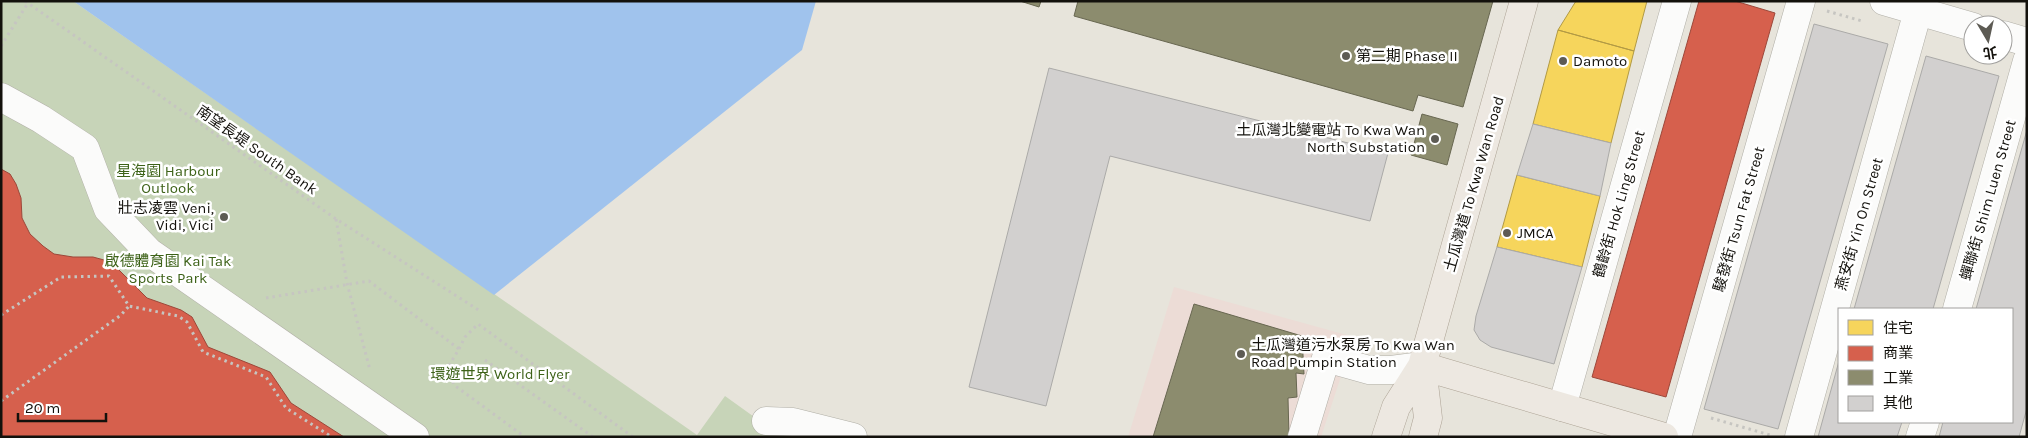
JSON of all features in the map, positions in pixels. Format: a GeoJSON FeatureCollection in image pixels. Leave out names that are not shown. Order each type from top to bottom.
{"type":"FeatureCollection","features":[{"type":"Feature","properties":{"kind":"main road","name":"土瓜灣道 To Kwa Wan Road"},"geometry":{"type":"LineString","coordinates":[[1386,437],[1396,407],[1422,366],[1524,1]]}},
{"type":"Feature","properties":{"kind":"main road","name":"土瓜灣道 To Kwa Wan Road"},"geometry":{"type":"LineString","coordinates":[[1422,366],[1428,418],[1423,437]]}},
{"type":"Feature","properties":{"kind":"main road"},"geometry":{"type":"LineString","coordinates":[[1422,366],[1664,437]]}},
{"type":"Feature","properties":{"kind":"street","name":"鶴齡街 Hok Ling Street"},"geometry":{"type":"LineString","coordinates":[[1562,407],[1677,1]]}},
{"type":"Feature","properties":{"kind":"street","name":"駿發街 Tsun Fat Street"},"geometry":{"type":"LineString","coordinates":[[1678,437],[1801,1]]}},
{"type":"Feature","properties":{"kind":"street"},"geometry":{"type":"LineString","coordinates":[[1884,1],[1963,24]]}},
{"type":"Feature","properties":{"kind":"street","name":"燕安街 Yin On Street"},"geometry":{"type":"LineString","coordinates":[[1799,437],[1918,11]]}},
{"type":"Feature","properties":{"kind":"street"},"geometry":{"type":"LineString","coordinates":[[2013,38],[2027,42]]}},
{"type":"Feature","properties":{"kind":"street","name":"蟬聯街 Shim Luen Street"},"geometry":{"type":"LineString","coordinates":[[1956,308],[2027,61]]}},
{"type":"Feature","properties":{"kind":"street"},"geometry":{"type":"LineString","coordinates":[[1,97],[42,118],[85,148],[108,210],[149,252],[415,437]]}},
{"type":"Feature","properties":{"kind":"street"},"geometry":{"type":"LineString","coordinates":[[1302,437],[1326,358],[1369,370],[1392,370],[1422,366]]}},
{"type":"Feature","properties":{"kind":"street"},"geometry":{"type":"LineString","coordinates":[[766,421],[793,422],[854,437]]}},
{"type":"Feature","properties":{"kind":"street"},"geometry":{"type":"LineString","coordinates":[[1920,437],[1925,423]]}},
{"type":"Feature","properties":{"kind":"path"},"geometry":{"type":"LineString","coordinates":[[1,46],[26,2]]}},
{"type":"Feature","properties":{"kind":"path","name":"南望長堤 South Bank"},"geometry":{"type":"LineString","coordinates":[[26,2],[336,220],[480,311]]}},
{"type":"Feature","properties":{"kind":"path"},"geometry":{"type":"LineString","coordinates":[[336,220],[347,283],[382,413]]}},
{"type":"Feature","properties":{"kind":"path"},"geometry":{"type":"LineString","coordinates":[[1,315],[61,277],[109,276],[129,306],[178,316],[187,322],[203,352],[266,377],[286,408],[332,437]]}},
{"type":"Feature","properties":{"kind":"path"},"geometry":{"type":"LineString","coordinates":[[226,305],[369,280],[459,349]]}},
{"type":"Feature","properties":{"kind":"path"},"geometry":{"type":"LineString","coordinates":[[1,401],[121,315],[129,306]]}},
{"type":"Feature","properties":{"kind":"path"},"geometry":{"type":"LineString","coordinates":[[525,437],[454,385],[448,367],[465,338],[478,324],[633,437]]}},
{"type":"Feature","properties":{"kind":"path"},"geometry":{"type":"LineString","coordinates":[[485,360],[593,437]]}},
{"type":"Feature","properties":{"kind":"shaded area","name":"土瓜灣道污水泵房 To Kwa Wan Road Pumpin Station"},"geometry":{"type":"Polygon","coordinates":[[[1174,287],[1354,337],[1321,437],[1128,437],[1174,287]]]}},
{"type":"Feature","properties":{"kind":"green space","name":"啟德體育園 Kai Tak Sports Park"},"geometry":{"type":"Polygon","coordinates":[[[1,1],[73,1],[697,435],[725,396],[782,437],[1,437],[1,1]]]}},
{"type":"Feature","properties":{"kind":"water"},"geometry":{"type":"Polygon","coordinates":[[[73,1],[816,1],[802,50],[494,295],[73,1]]]}},
{"type":"Feature","properties":{"kind":"building: 住宅"},"geometry":{"type":"Polygon","coordinates":[[[1576,1],[1647,1],[1634,51],[1558,30],[1576,1]]]}},
{"type":"Feature","properties":{"kind":"building: 住宅"},"geometry":{"type":"Polygon","coordinates":[[[1558,30],[1634,51],[1611,143],[1533,124],[1558,30]]]}},
{"type":"Feature","properties":{"kind":"building: 住宅"},"geometry":{"type":"Polygon","coordinates":[[[1517,175],[1600,196],[1582,267],[1497,247],[1517,175]]]}},
{"type":"Feature","properties":{"kind":"building: 商業"},"geometry":{"type":"Polygon","coordinates":[[[1699,1],[1735,1],[1775,13],[1666,397],[1592,377],[1699,1]]]}},
{"type":"Feature","properties":{"kind":"building: 商業"},"geometry":{"type":"Polygon","coordinates":[[[1,169],[10,174],[16,184],[21,198],[22,218],[30,234],[43,246],[54,254],[73,257],[93,257],[104,260],[118,269],[147,298],[181,310],[192,317],[208,347],[270,372],[291,403],[344,437],[1,437],[1,169]]]}},
{"type":"Feature","properties":{"kind":"building: 工業"},"geometry":{"type":"Polygon","coordinates":[[[1020,1],[1041,1],[1039,7],[1020,1]]]}},
{"type":"Feature","properties":{"kind":"building: 工業","name":"第二期 Phase II"},"geometry":{"type":"Polygon","coordinates":[[[1078,1],[1493,1],[1463,107],[1418,95],[1413,111],[1074,16],[1078,1]]]}},
{"type":"Feature","properties":{"kind":"building: 工業","name":"土瓜灣北變電站 To Kwa Wan North Substation"},"geometry":{"type":"Polygon","coordinates":[[[1422,114],[1458,124],[1447,165],[1411,155],[1422,114]]]}},
{"type":"Feature","properties":{"kind":"building: 工業","name":"土瓜灣道污水泵房 To Kwa Wan Road Pumpin Station"},"geometry":{"type":"Polygon","coordinates":[[[1194,304],[1302,336],[1304,374],[1296,373],[1297,397],[1288,398],[1289,437],[1153,437],[1194,304]]]}},
{"type":"Feature","properties":{"kind":"building: 其他"},"geometry":{"type":"Polygon","coordinates":[[[1814,24],[1888,44],[1778,429],[1704,409],[1814,24]]]}},
{"type":"Feature","properties":{"kind":"building: 其他"},"geometry":{"type":"Polygon","coordinates":[[[1926,56],[1999,76],[1933,308],[1854,308],[1926,56]]]}},
{"type":"Feature","properties":{"kind":"building: 其他"},"geometry":{"type":"Polygon","coordinates":[[[1049,68],[1388,153],[1370,221],[1110,156],[1046,406],[969,387],[1049,68]]]}},
{"type":"Feature","properties":{"kind":"building: 其他"},"geometry":{"type":"Polygon","coordinates":[[[1533,124],[1611,143],[1600,196],[1517,175],[1533,124]]]}},
{"type":"Feature","properties":{"kind":"building: 其他"},"geometry":{"type":"Polygon","coordinates":[[[2027,130],[2027,408],[2019,437],[1939,437],[1943,423],[2013,423],[2013,308],[1976,308],[2027,130]]]}},
{"type":"Feature","properties":{"kind":"building: 其他"},"geometry":{"type":"Polygon","coordinates":[[[1497,247],[1582,267],[1554,364],[1491,347],[1480,340],[1474,330],[1476,316],[1497,247]]]}},
{"type":"Feature","properties":{"kind":"building: 其他"},"geometry":{"type":"Polygon","coordinates":[[[1838,365],[1838,423],[1902,423],[1897,437],[1818,437],[1838,365]]]}},
{"type":"Feature","properties":{"kind":"place","name":"第二期 Phase II"},"geometry":{"type":"Point","coordinates":[1346,56]}},
{"type":"Feature","properties":{"kind":"place","name":"Damoto"},"geometry":{"type":"Point","coordinates":[1563,61]}},
{"type":"Feature","properties":{"kind":"place","name":"土瓜灣北變電站 To Kwa Wan North Substation"},"geometry":{"type":"Point","coordinates":[1435,139]}},
{"type":"Feature","properties":{"kind":"place","name":"壯志凌雲 Veni, Vidi, Vici"},"geometry":{"type":"Point","coordinates":[224,217]}},
{"type":"Feature","properties":{"kind":"place","name":"JMCA"},"geometry":{"type":"Point","coordinates":[1507,233]}},
{"type":"Feature","properties":{"kind":"place","name":"土瓜灣道污水泵房 To Kwa Wan Road Pumpin Station"},"geometry":{"type":"Point","coordinates":[1241,354]}},
{"type":"Feature","properties":{"kind":"park label","name":"星海園 Harbour Outlook"},"geometry":{"type":"Point","coordinates":[168,180]}},
{"type":"Feature","properties":{"kind":"park label","name":"環遊世界 World Flyer"},"geometry":{"type":"Point","coordinates":[500,374]}}]}
